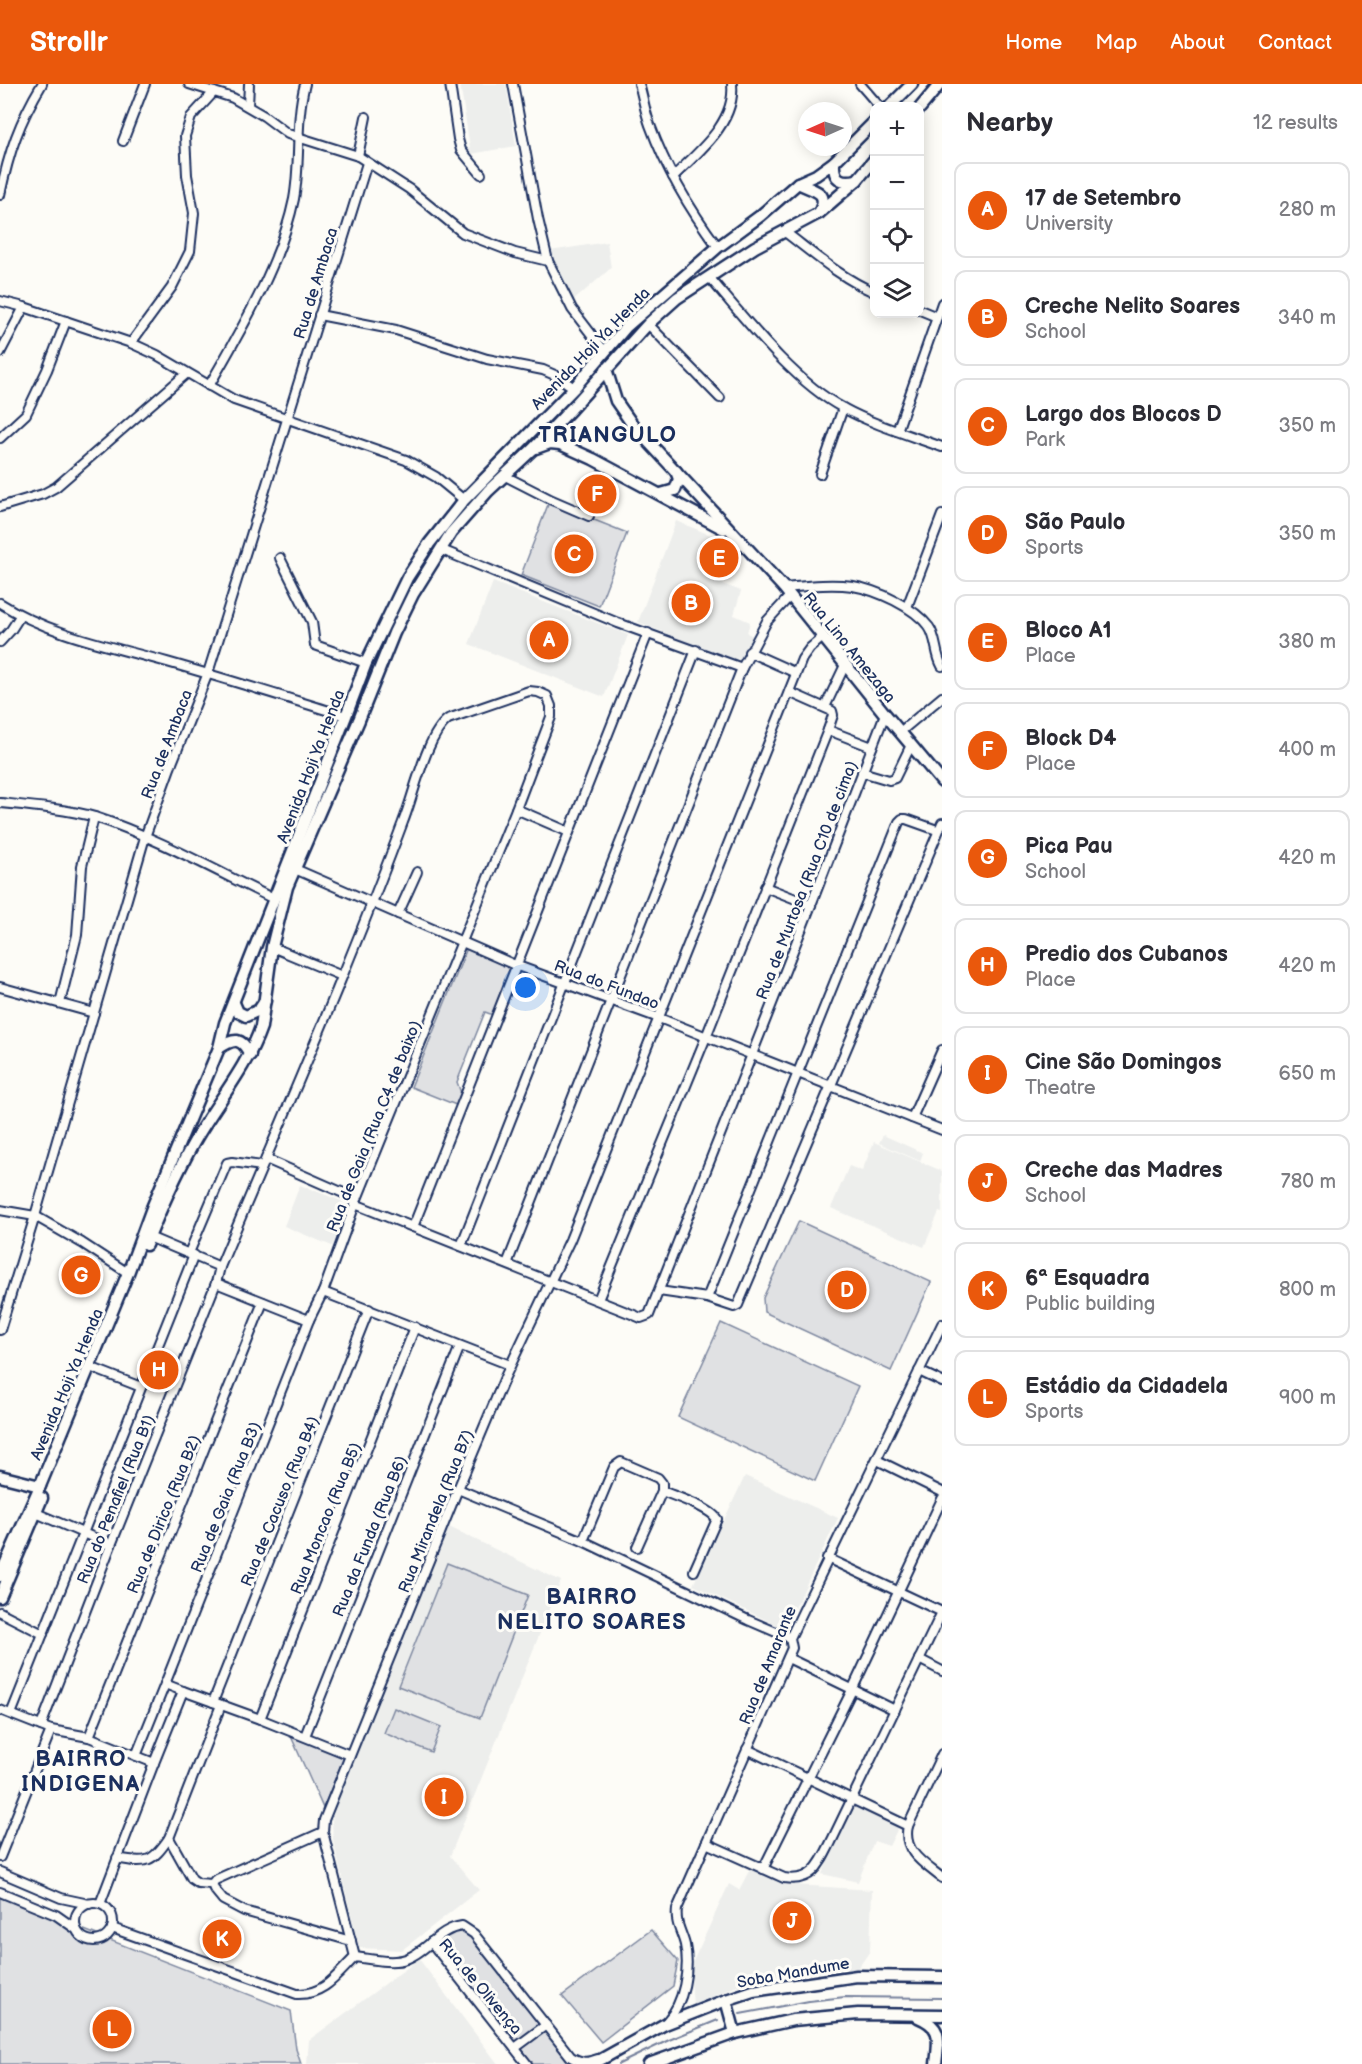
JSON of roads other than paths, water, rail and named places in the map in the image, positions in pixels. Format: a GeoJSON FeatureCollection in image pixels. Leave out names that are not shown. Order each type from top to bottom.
{"type":"FeatureCollection","features":[{"type":"Feature","properties":{"kind":"main road"},"geometry":{"type":"LineString","coordinates":[[894,102],[912,84]]}},
{"type":"Feature","properties":{"kind":"main road"},"geometry":{"type":"LineString","coordinates":[[924,103],[940,84]]}},
{"type":"Feature","properties":{"kind":"main road","name":"Avenida Hoji Ya Henda"},"geometry":{"type":"LineString","coordinates":[[0,1576],[40,1486],[219,1048],[225,1023],[366,663],[407,579],[429,544],[464,500],[574,388],[626,327],[718,247],[760,216],[798,183],[816,175],[834,162],[870,126]]}},
{"type":"Feature","properties":{"kind":"main road"},"geometry":{"type":"LineString","coordinates":[[834,162],[834,171],[840,180],[846,182],[857,180]]}},
{"type":"Feature","properties":{"kind":"main road"},"geometry":{"type":"LineString","coordinates":[[709,277],[755,247],[819,213],[857,180],[870,165]]}},
{"type":"Feature","properties":{"kind":"main road"},"geometry":{"type":"LineString","coordinates":[[798,183],[816,189],[820,193],[823,206],[819,213]]}},
{"type":"Feature","properties":{"kind":"main road","name":"Avenida Hoji Ya Henda"},"geometry":{"type":"LineString","coordinates":[[0,1597],[169,1190],[194,1142],[250,1055],[261,1027],[272,947],[287,887],[394,633],[413,594],[451,533],[476,504],[533,449],[648,324],[677,298],[709,277]]}},
{"type":"Feature","properties":{"kind":"main road","name":"Rua Lino Amezaga"},"geometry":{"type":"LineString","coordinates":[[606,369],[616,401],[624,414],[787,592],[942,782]]}},
{"type":"Feature","properties":{"kind":"main road","name":"Rua Lino Amezaga"},"geometry":{"type":"LineString","coordinates":[[533,449],[550,443],[560,444],[661,494],[732,533]]}},
{"type":"Feature","properties":{"kind":"main road"},"geometry":{"type":"LineString","coordinates":[[661,494],[675,490],[679,479],[676,471]]}},
{"type":"Feature","properties":{"kind":"main road"},"geometry":{"type":"LineString","coordinates":[[234,1003],[238,1012],[246,1016],[259,1010],[266,1001]]}},
{"type":"Feature","properties":{"kind":"main road"},"geometry":{"type":"LineString","coordinates":[[219,1048],[230,1041],[242,1042],[250,1055]]}},
{"type":"Feature","properties":{"kind":"main road"},"geometry":{"type":"LineString","coordinates":[[0,1476],[40,1486]]}},
{"type":"Feature","properties":{"kind":"main road","name":"Soba Mandume"},"geometry":{"type":"LineString","coordinates":[[593,2064],[665,2024],[772,1987],[857,1976],[942,1977]]}},
{"type":"Feature","properties":{"kind":"main road"},"geometry":{"type":"LineString","coordinates":[[727,2004],[734,2029]]}},
{"type":"Feature","properties":{"kind":"main road"},"geometry":{"type":"LineString","coordinates":[[906,2013],[933,2022],[937,2026],[939,2032],[936,2064]]}},
{"type":"Feature","properties":{"kind":"main road"},"geometry":{"type":"LineString","coordinates":[[649,2064],[734,2029],[824,2016],[906,2013],[942,2015]]}},
{"type":"Feature","properties":{"kind":"street"},"geometry":{"type":"LineString","coordinates":[[0,195],[10,151],[20,122],[42,84]]}},
{"type":"Feature","properties":{"kind":"street"},"geometry":{"type":"LineString","coordinates":[[123,141],[145,84]]}},
{"type":"Feature","properties":{"kind":"street"},"geometry":{"type":"LineString","coordinates":[[189,84],[248,106],[288,134],[358,156],[365,167],[409,189],[464,232],[515,253],[548,261]]}},
{"type":"Feature","properties":{"kind":"street"},"geometry":{"type":"LineString","coordinates":[[248,106],[249,84]]}},
{"type":"Feature","properties":{"kind":"street"},"geometry":{"type":"LineString","coordinates":[[208,387],[258,294],[288,225],[296,184],[298,137],[305,84]]}},
{"type":"Feature","properties":{"kind":"street"},"geometry":{"type":"LineString","coordinates":[[450,84],[458,139],[462,150],[481,174]]}},
{"type":"Feature","properties":{"kind":"street"},"geometry":{"type":"LineString","coordinates":[[513,84],[548,261],[572,309],[605,352]]}},
{"type":"Feature","properties":{"kind":"street"},"geometry":{"type":"LineString","coordinates":[[639,84],[649,124],[673,177],[696,218],[718,247]]}},
{"type":"Feature","properties":{"kind":"street"},"geometry":{"type":"LineString","coordinates":[[673,177],[725,120],[732,106],[732,84]]}},
{"type":"Feature","properties":{"kind":"street"},"geometry":{"type":"LineString","coordinates":[[860,84],[876,102]]}},
{"type":"Feature","properties":{"kind":"street"},"geometry":{"type":"LineString","coordinates":[[131,343],[172,287],[190,251],[194,213],[187,175],[185,136],[191,117],[214,92]]}},
{"type":"Feature","properties":{"kind":"street"},"geometry":{"type":"LineString","coordinates":[[358,156],[366,117]]}},
{"type":"Feature","properties":{"kind":"street","name":"Rua de Ambaca"},"geometry":{"type":"LineString","coordinates":[[0,1330],[145,837],[208,673],[365,167]]}},
{"type":"Feature","properties":{"kind":"street"},"geometry":{"type":"LineString","coordinates":[[785,231],[838,273],[870,290]]}},
{"type":"Feature","properties":{"kind":"street"},"geometry":{"type":"LineString","coordinates":[[709,277],[808,383],[843,408],[942,447]]}},
{"type":"Feature","properties":{"kind":"street"},"geometry":{"type":"LineString","coordinates":[[0,302],[24,307],[131,343],[157,355],[208,387],[234,400],[406,460],[436,477],[464,500]]}},
{"type":"Feature","properties":{"kind":"street"},"geometry":{"type":"LineString","coordinates":[[897,431],[942,303]]}},
{"type":"Feature","properties":{"kind":"street"},"geometry":{"type":"LineString","coordinates":[[0,353],[24,307]]}},
{"type":"Feature","properties":{"kind":"street"},"geometry":{"type":"LineString","coordinates":[[924,312],[937,317]]}},
{"type":"Feature","properties":{"kind":"street"},"geometry":{"type":"LineString","coordinates":[[320,315],[396,330],[487,359],[543,370],[557,376],[574,388]]}},
{"type":"Feature","properties":{"kind":"street"},"geometry":{"type":"LineString","coordinates":[[0,438],[26,414],[47,370],[66,321]]}},
{"type":"Feature","properties":{"kind":"street"},"geometry":{"type":"LineString","coordinates":[[648,324],[720,398]]}},
{"type":"Feature","properties":{"kind":"street"},"geometry":{"type":"LineString","coordinates":[[0,507],[56,488],[186,374]]}},
{"type":"Feature","properties":{"kind":"street"},"geometry":{"type":"LineString","coordinates":[[820,474],[843,408]]}},
{"type":"Feature","properties":{"kind":"street"},"geometry":{"type":"LineString","coordinates":[[505,476],[589,516]]}},
{"type":"Feature","properties":{"kind":"street"},"geometry":{"type":"LineString","coordinates":[[908,607],[942,515]]}},
{"type":"Feature","properties":{"kind":"street"},"geometry":{"type":"LineString","coordinates":[[442,550],[618,623],[742,668]]}},
{"type":"Feature","properties":{"kind":"street"},"geometry":{"type":"LineString","coordinates":[[280,558],[312,622],[315,645],[366,663]]}},
{"type":"Feature","properties":{"kind":"street"},"geometry":{"type":"LineString","coordinates":[[507,1264],[742,668],[767,621],[787,592],[852,586],[908,607],[931,631],[942,666]]}},
{"type":"Feature","properties":{"kind":"street"},"geometry":{"type":"LineString","coordinates":[[0,603],[20,616],[58,631],[208,673],[346,716]]}},
{"type":"Feature","properties":{"kind":"street"},"geometry":{"type":"LineString","coordinates":[[0,642],[20,616]]}},
{"type":"Feature","properties":{"kind":"street"},"geometry":{"type":"LineString","coordinates":[[413,1227],[648,633]]}},
{"type":"Feature","properties":{"kind":"street","name":"Rua Mirandela (Rua B7)"},"geometry":{"type":"LineString","coordinates":[[323,1832],[324,1820],[458,1489],[510,1365],[570,1240],[793,694],[796,673],[810,648],[823,637]]}},
{"type":"Feature","properties":{"kind":"street"},"geometry":{"type":"LineString","coordinates":[[461,1246],[696,650]]}},
{"type":"Feature","properties":{"kind":"street"},"geometry":{"type":"LineString","coordinates":[[749,652],[796,673]]}},
{"type":"Feature","properties":{"kind":"street"},"geometry":{"type":"LineString","coordinates":[[829,709],[845,665]]}},
{"type":"Feature","properties":{"kind":"street","name":"Rua do Penafiel (Rua B1)"},"geometry":{"type":"LineString","coordinates":[[41,1726],[216,1283],[220,1266],[373,903],[411,803],[431,740],[439,726],[448,719],[529,691],[547,696],[551,706],[551,717]]}},
{"type":"Feature","properties":{"kind":"street"},"geometry":{"type":"LineString","coordinates":[[11,1714],[227,1163],[264,1163],[413,1227],[598,1300],[706,1037],[833,715],[829,709],[793,694]]}},
{"type":"Feature","properties":{"kind":"street"},"geometry":{"type":"LineString","coordinates":[[900,732],[942,697]]}},
{"type":"Feature","properties":{"kind":"street","name":"Rua de Murtosa (Rua C10 de cima)"},"geometry":{"type":"LineString","coordinates":[[598,1300],[634,1315],[646,1317],[649,1315],[812,905],[885,714]]}},
{"type":"Feature","properties":{"kind":"street","name":"Rua de Gaia (Rua C4 de baixo)"},"geometry":{"type":"LineString","coordinates":[[309,1320],[323,1292],[356,1202],[516,809],[551,717]]}},
{"type":"Feature","properties":{"kind":"street"},"geometry":{"type":"LineString","coordinates":[[828,730],[872,747]]}},
{"type":"Feature","properties":{"kind":"street"},"geometry":{"type":"LineString","coordinates":[[862,772],[889,780],[895,778],[911,745]]}},
{"type":"Feature","properties":{"kind":"street"},"geometry":{"type":"LineString","coordinates":[[0,803],[94,817],[145,837],[274,899]]}},
{"type":"Feature","properties":{"kind":"street"},"geometry":{"type":"LineString","coordinates":[[516,809],[569,832]]}},
{"type":"Feature","properties":{"kind":"street"},"geometry":{"type":"LineString","coordinates":[[60,1003],[77,935],[82,866],[94,817]]}},
{"type":"Feature","properties":{"kind":"street"},"geometry":{"type":"LineString","coordinates":[[659,1291],[707,1298],[736,1306],[940,827],[902,819],[899,822],[707,1298]]}},
{"type":"Feature","properties":{"kind":"street","name":"Rua do Fundao"},"geometry":{"type":"LineString","coordinates":[[295,869],[515,965],[659,1018],[942,1130]]}},
{"type":"Feature","properties":{"kind":"street"},"geometry":{"type":"LineString","coordinates":[[398,914],[417,872]]}},
{"type":"Feature","properties":{"kind":"street"},"geometry":{"type":"LineString","coordinates":[[765,887],[812,905]]}},
{"type":"Feature","properties":{"kind":"street"},"geometry":{"type":"LineString","coordinates":[[272,947],[342,976]]}},
{"type":"Feature","properties":{"kind":"street"},"geometry":{"type":"LineString","coordinates":[[0,987],[94,1012]]}},
{"type":"Feature","properties":{"kind":"street"},"geometry":{"type":"LineString","coordinates":[[912,1118],[942,1050]]}},
{"type":"Feature","properties":{"kind":"street"},"geometry":{"type":"LineString","coordinates":[[0,1210],[35,1216],[128,1273]]}},
{"type":"Feature","properties":{"kind":"street"},"geometry":{"type":"LineString","coordinates":[[149,1237],[220,1266]]}},
{"type":"Feature","properties":{"kind":"street"},"geometry":{"type":"LineString","coordinates":[[216,1283],[309,1320]]}},
{"type":"Feature","properties":{"kind":"street"},"geometry":{"type":"LineString","coordinates":[[323,1292],[510,1365]]}},
{"type":"Feature","properties":{"kind":"street","name":"Rua de Dirico (Rua B2)"},"geometry":{"type":"LineString","coordinates":[[89,1737],[263,1302]]}},
{"type":"Feature","properties":{"kind":"street","name":"Rua de Cacuso (Rua B4)"},"geometry":{"type":"LineString","coordinates":[[169,1838],[217,1704],[369,1309]]}},
{"type":"Feature","properties":{"kind":"street","name":"Rua de Gaia (Rua B3)"},"geometry":{"type":"LineString","coordinates":[[136,1756],[309,1320]]}},
{"type":"Feature","properties":{"kind":"street","name":"Rua de Amarante"},"geometry":{"type":"LineString","coordinates":[[665,2024],[677,2007],[686,1976],[685,1944],[676,1921],[677,1909],[788,1658],[792,1648],[789,1638],[942,1324]]}},
{"type":"Feature","properties":{"kind":"street","name":"Rua Moncao (Rua B5)"},"geometry":{"type":"LineString","coordinates":[[260,1719],[415,1327]]}},
{"type":"Feature","properties":{"kind":"street","name":"Rua da Funda (Rua B6)"},"geometry":{"type":"LineString","coordinates":[[305,1736],[459,1346]]}},
{"type":"Feature","properties":{"kind":"street"},"geometry":{"type":"LineString","coordinates":[[95,1369],[141,1387]]}},
{"type":"Feature","properties":{"kind":"street"},"geometry":{"type":"LineString","coordinates":[[919,1371],[942,1382]]}},
{"type":"Feature","properties":{"kind":"street"},"geometry":{"type":"LineString","coordinates":[[876,1460],[942,1492]]}},
{"type":"Feature","properties":{"kind":"street"},"geometry":{"type":"LineString","coordinates":[[583,1541],[617,1463],[621,1462],[658,1478],[662,1483],[662,1491],[637,1547]]}},
{"type":"Feature","properties":{"kind":"street"},"geometry":{"type":"LineString","coordinates":[[458,1489],[583,1541],[789,1638]]}},
{"type":"Feature","properties":{"kind":"street"},"geometry":{"type":"LineString","coordinates":[[662,1491],[715,1515],[717,1519],[694,1571]]}},
{"type":"Feature","properties":{"kind":"street"},"geometry":{"type":"LineString","coordinates":[[763,1869],[853,1688],[942,1499]]}},
{"type":"Feature","properties":{"kind":"street"},"geometry":{"type":"LineString","coordinates":[[36,1513],[111,1545]]}},
{"type":"Feature","properties":{"kind":"street"},"geometry":{"type":"LineString","coordinates":[[706,1843],[784,1878],[796,1880],[810,1875],[823,1858],[942,1612],[828,1558]]}},
{"type":"Feature","properties":{"kind":"street"},"geometry":{"type":"LineString","coordinates":[[0,1612],[43,1634]]}},
{"type":"Feature","properties":{"kind":"street"},"geometry":{"type":"LineString","coordinates":[[788,1658],[895,1710]]}},
{"type":"Feature","properties":{"kind":"street"},"geometry":{"type":"LineString","coordinates":[[919,1659],[942,1671]]}},
{"type":"Feature","properties":{"kind":"street"},"geometry":{"type":"LineString","coordinates":[[165,1684],[350,1755]]}},
{"type":"Feature","properties":{"kind":"street"},"geometry":{"type":"LineString","coordinates":[[100,1904],[183,1691]]}},
{"type":"Feature","properties":{"kind":"street"},"geometry":{"type":"LineString","coordinates":[[0,1710],[51,1730],[89,1737],[154,1763]]}},
{"type":"Feature","properties":{"kind":"street"},"geometry":{"type":"LineString","coordinates":[[0,1857],[51,1730]]}},
{"type":"Feature","properties":{"kind":"street"},"geometry":{"type":"LineString","coordinates":[[747,1749],[908,1826]]}},
{"type":"Feature","properties":{"kind":"street"},"geometry":{"type":"LineString","coordinates":[[942,1754],[908,1826],[906,1835],[916,1856],[942,1878]]}},
{"type":"Feature","properties":{"kind":"street"},"geometry":{"type":"LineString","coordinates":[[112,1928],[297,1994],[310,1994],[322,1989],[355,1958],[323,1832],[215,1880],[212,1884]]}},
{"type":"Feature","properties":{"kind":"street"},"geometry":{"type":"LineString","coordinates":[[117,1858],[146,1862],[158,1854],[169,1838],[195,1882],[212,1884]]}},
{"type":"Feature","properties":{"kind":"street"},"geometry":{"type":"LineString","coordinates":[[0,1872],[61,1898],[100,1904],[109,1910],[112,1916],[112,1928],[106,1936],[97,1940],[83,1938],[76,1929],[56,1915],[0,1892]]}},
{"type":"Feature","properties":{"kind":"street"},"geometry":{"type":"LineString","coordinates":[[212,1884],[223,1900],[244,1911],[351,1941]]}},
{"type":"Feature","properties":{"kind":"street"},"geometry":{"type":"LineString","coordinates":[[76,1929],[77,1913],[89,1904]]}},
{"type":"Feature","properties":{"kind":"street"},"geometry":{"type":"LineString","coordinates":[[431,1942],[445,1930],[462,1926],[468,1928],[571,2057],[587,2062],[603,2057]]}},
{"type":"Feature","properties":{"kind":"street","name":"Rua de Olivença"},"geometry":{"type":"LineString","coordinates":[[355,1958],[405,1960],[431,1942],[527,2064]]}},
{"type":"Feature","properties":{"kind":"street"},"geometry":{"type":"LineString","coordinates":[[515,2048],[546,2025]]}},
{"type":"Feature","properties":{"kind":"waterway"},"geometry":{"type":"LineString","coordinates":[[740,2014],[809,2001],[845,1997],[942,1998]]}},
{"type":"Feature","properties":{"kind":"waterway"},"geometry":{"type":"LineString","coordinates":[[619,2064],[718,2020]]}},
{"type":"Feature","properties":{"kind":"place","name":"Block D4"},"geometry":{"type":"Point","coordinates":[597,494]}},
{"type":"Feature","properties":{"kind":"place","name":"Largo dos Blocos D"},"geometry":{"type":"Point","coordinates":[574,554]}},
{"type":"Feature","properties":{"kind":"place","name":"Bloco A1"},"geometry":{"type":"Point","coordinates":[719,558]}},
{"type":"Feature","properties":{"kind":"place","name":"Creche Nelito Soares"},"geometry":{"type":"Point","coordinates":[691,603]}},
{"type":"Feature","properties":{"kind":"place","name":"17 de Setembro"},"geometry":{"type":"Point","coordinates":[549,640]}},
{"type":"Feature","properties":{"kind":"place","name":"Pica Pau"},"geometry":{"type":"Point","coordinates":[81,1275]}},
{"type":"Feature","properties":{"kind":"place","name":"São Paulo"},"geometry":{"type":"Point","coordinates":[847,1290]}},
{"type":"Feature","properties":{"kind":"place","name":"Predio dos Cubanos"},"geometry":{"type":"Point","coordinates":[159,1370]}},
{"type":"Feature","properties":{"kind":"place","name":"Cine São Domingos"},"geometry":{"type":"Point","coordinates":[444,1797]}},
{"type":"Feature","properties":{"kind":"place","name":"Creche das Madres"},"geometry":{"type":"Point","coordinates":[792,1921]}},
{"type":"Feature","properties":{"kind":"place","name":"6ª Esquadra"},"geometry":{"type":"Point","coordinates":[222,1939]}},
{"type":"Feature","properties":{"kind":"place","name":"Estádio da Cidadela"},"geometry":{"type":"Point","coordinates":[112,2029]}},
{"type":"Feature","properties":{"kind":"district","name":"TRIANGULO"},"geometry":{"type":"Point","coordinates":[608,434]}},
{"type":"Feature","properties":{"kind":"district","name":"BAIRRO NELITO SOARES"},"geometry":{"type":"Point","coordinates":[592,1608]}},
{"type":"Feature","properties":{"kind":"district","name":"BAIRRO INDIGENA"},"geometry":{"type":"Point","coordinates":[81,1770]}}]}
